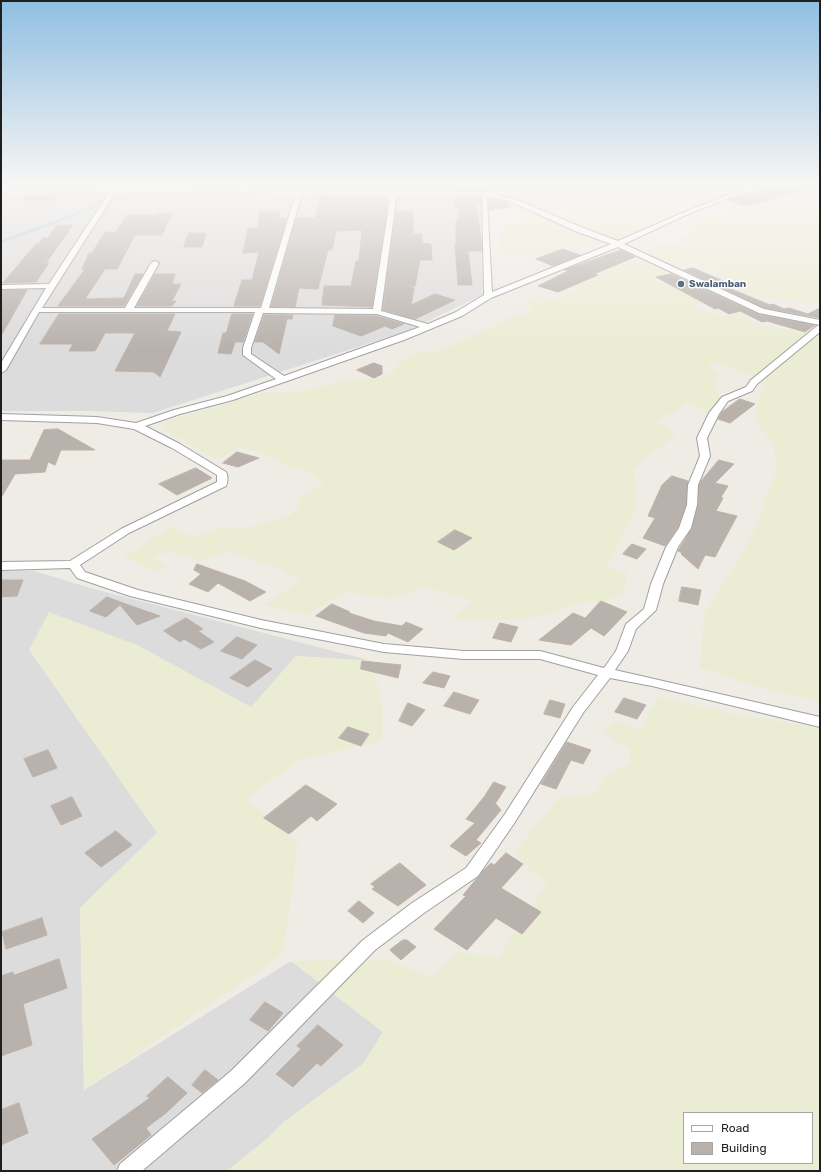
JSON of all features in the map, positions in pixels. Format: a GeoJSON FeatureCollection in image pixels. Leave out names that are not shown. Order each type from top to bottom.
{"type":"FeatureCollection","features":[{"type":"Feature","properties":{"kind":"street"},"geometry":{"type":"LineString","coordinates":[[1,370],[5,357],[81,240]]}},
{"type":"Feature","properties":{"kind":"street"},"geometry":{"type":"LineString","coordinates":[[283,379],[247,354],[247,348],[262,310],[284,240]]}},
{"type":"Feature","properties":{"kind":"street"},"geometry":{"type":"LineString","coordinates":[[377,312],[387,240]]}},
{"type":"Feature","properties":{"kind":"street"},"geometry":{"type":"LineString","coordinates":[[486,240],[488,296]]}},
{"type":"Feature","properties":{"kind":"street"},"geometry":{"type":"LineString","coordinates":[[607,240],[762,311],[820,323]]}},
{"type":"Feature","properties":{"kind":"street"},"geometry":{"type":"LineString","coordinates":[[137,426],[177,412],[230,398],[394,341],[459,314],[488,296],[627,240]]}},
{"type":"Feature","properties":{"kind":"street"},"geometry":{"type":"LineString","coordinates":[[128,310],[156,263]]}},
{"type":"Feature","properties":{"kind":"street"},"geometry":{"type":"LineString","coordinates":[[1,287],[51,286]]}},
{"type":"Feature","properties":{"kind":"street"},"geometry":{"type":"LineString","coordinates":[[36,310],[262,310],[377,312],[429,327]]}},
{"type":"Feature","properties":{"kind":"street"},"geometry":{"type":"LineString","coordinates":[[127,1171],[238,1077],[369,945],[418,908],[472,872],[510,818],[578,710],[622,651],[630,627],[650,610],[657,584],[672,547],[685,528],[692,506],[693,485],[705,456],[702,438],[714,413],[725,399],[749,389],[754,382],[820,328]]}},
{"type":"Feature","properties":{"kind":"street"},"geometry":{"type":"LineString","coordinates":[[1,417],[97,420],[137,426],[176,446],[222,474],[222,484],[125,531],[73,564],[1,566]]}},
{"type":"Feature","properties":{"kind":"street"},"geometry":{"type":"LineString","coordinates":[[73,564],[81,575],[134,593],[261,624],[384,648],[464,655],[540,655],[607,673],[652,682],[820,722]]}},
{"type":"Feature","properties":{"kind":"shaded area"},"geometry":{"type":"Polygon","coordinates":[[[1,240],[481,240],[482,295],[407,331],[153,413],[1,411],[1,240]]]}},
{"type":"Feature","properties":{"kind":"shaded area"},"geometry":{"type":"Polygon","coordinates":[[[1,571],[34,571],[94,589],[372,661],[296,656],[251,708],[137,645],[30,650],[158,833],[80,908],[84,1090],[291,961],[383,1032],[363,1064],[285,1121],[268,1138],[227,1171],[1,1171],[1,571]]]}},
{"type":"Feature","properties":{"kind":"green space"},"geometry":{"type":"Polygon","coordinates":[[[500,240],[597,240],[603,242],[578,251],[563,247],[539,254],[498,255],[500,240]]]}},
{"type":"Feature","properties":{"kind":"green space"},"geometry":{"type":"Polygon","coordinates":[[[615,240],[626,240],[620,242],[615,240]]]}},
{"type":"Feature","properties":{"kind":"green space"},"geometry":{"type":"Polygon","coordinates":[[[681,240],[820,240],[820,303],[761,297],[744,299],[729,293],[747,287],[695,262],[677,268],[644,253],[668,241],[675,244],[681,240]]]}},
{"type":"Feature","properties":{"kind":"green space"},"geometry":{"type":"Polygon","coordinates":[[[637,258],[668,272],[651,278],[702,302],[693,305],[703,312],[728,316],[740,313],[751,323],[811,334],[820,330],[820,701],[752,686],[700,667],[704,614],[750,541],[777,469],[774,445],[755,421],[758,403],[766,381],[714,362],[708,366],[721,375],[713,379],[720,398],[710,413],[688,403],[656,422],[670,430],[676,436],[644,458],[634,471],[637,507],[607,567],[627,573],[624,592],[608,601],[580,602],[551,614],[517,620],[452,619],[474,601],[426,587],[391,599],[346,592],[307,615],[266,605],[300,580],[282,569],[227,551],[200,562],[170,551],[152,558],[167,565],[156,572],[123,557],[172,527],[195,538],[221,527],[253,527],[291,515],[300,504],[300,497],[325,484],[309,472],[291,467],[261,453],[239,447],[222,458],[215,459],[168,432],[163,427],[164,422],[262,393],[301,392],[340,382],[370,379],[392,374],[402,360],[417,353],[439,351],[493,327],[511,315],[521,316],[534,309],[524,303],[540,296],[553,300],[578,291],[566,287],[594,279],[600,275],[586,268],[607,268],[637,258]]]}},
{"type":"Feature","properties":{"kind":"green space"},"geometry":{"type":"Polygon","coordinates":[[[49,612],[137,645],[251,707],[296,656],[372,661],[383,711],[382,741],[300,760],[246,798],[298,843],[283,954],[84,1090],[80,908],[157,833],[29,650],[49,612]]]}},
{"type":"Feature","properties":{"kind":"green space"},"geometry":{"type":"Polygon","coordinates":[[[659,697],[742,716],[769,719],[820,729],[820,1171],[227,1171],[268,1138],[285,1121],[363,1064],[383,1032],[291,961],[386,959],[432,978],[457,952],[499,957],[547,882],[533,873],[514,853],[559,797],[594,795],[606,776],[631,762],[628,748],[603,733],[614,720],[641,730],[650,709],[659,697]]]}},
{"type":"Feature","properties":{"kind":"building"},"geometry":{"type":"Polygon","coordinates":[[[42,240],[63,240],[46,263],[49,263],[36,282],[3,283],[36,244],[39,244],[42,240]]]}},
{"type":"Feature","properties":{"kind":"building"},"geometry":{"type":"Polygon","coordinates":[[[100,240],[133,240],[117,269],[105,269],[85,299],[124,298],[135,274],[143,274],[124,306],[58,306],[85,269],[82,269],[89,253],[92,253],[100,240]]]}},
{"type":"Feature","properties":{"kind":"building"},"geometry":{"type":"Polygon","coordinates":[[[187,240],[204,240],[202,247],[184,247],[187,240]]]}},
{"type":"Feature","properties":{"kind":"building"},"geometry":{"type":"Polygon","coordinates":[[[246,240],[280,240],[260,306],[234,306],[242,280],[252,280],[259,252],[243,253],[246,240]]]}},
{"type":"Feature","properties":{"kind":"building"},"geometry":{"type":"Polygon","coordinates":[[[290,240],[334,240],[332,250],[328,250],[318,289],[299,288],[295,307],[271,307],[290,240]]]}},
{"type":"Feature","properties":{"kind":"building"},"geometry":{"type":"Polygon","coordinates":[[[361,240],[383,240],[372,307],[322,305],[324,286],[351,286],[356,261],[359,261],[361,240]]]}},
{"type":"Feature","properties":{"kind":"building"},"geometry":{"type":"Polygon","coordinates":[[[392,240],[422,240],[422,243],[431,244],[432,260],[420,260],[415,286],[407,286],[414,288],[411,305],[435,294],[455,300],[415,319],[383,310],[392,240]]]}},
{"type":"Feature","properties":{"kind":"building"},"geometry":{"type":"Polygon","coordinates":[[[456,240],[481,240],[482,251],[468,251],[472,285],[458,285],[456,240]]]}},
{"type":"Feature","properties":{"kind":"building"},"geometry":{"type":"Polygon","coordinates":[[[563,249],[580,255],[553,266],[536,259],[563,249]]]}},
{"type":"Feature","properties":{"kind":"building"},"geometry":{"type":"Polygon","coordinates":[[[621,250],[635,257],[594,274],[598,275],[558,292],[538,286],[568,271],[565,270],[621,250]]]}},
{"type":"Feature","properties":{"kind":"building"},"geometry":{"type":"Polygon","coordinates":[[[693,268],[733,285],[726,287],[770,305],[773,304],[784,309],[789,308],[808,314],[820,308],[820,318],[764,308],[684,270],[693,268]]]}},
{"type":"Feature","properties":{"kind":"building"},"geometry":{"type":"Polygon","coordinates":[[[155,274],[175,274],[172,284],[181,284],[172,301],[176,301],[172,306],[137,306],[155,274]]]}},
{"type":"Feature","properties":{"kind":"building"},"geometry":{"type":"Polygon","coordinates":[[[671,274],[758,314],[815,325],[805,332],[767,321],[762,322],[740,311],[729,314],[718,308],[715,309],[656,277],[671,274]]]}},
{"type":"Feature","properties":{"kind":"building"},"geometry":{"type":"Polygon","coordinates":[[[1,290],[27,290],[1,336],[1,290]]]}},
{"type":"Feature","properties":{"kind":"building"},"geometry":{"type":"Polygon","coordinates":[[[59,314],[175,314],[167,331],[181,332],[160,377],[154,372],[115,371],[135,333],[105,333],[95,351],[69,351],[73,344],[40,344],[59,314]]]}},
{"type":"Feature","properties":{"kind":"building"},"geometry":{"type":"Polygon","coordinates":[[[232,314],[253,314],[243,342],[235,342],[231,354],[218,353],[223,333],[226,333],[232,314]]]}},
{"type":"Feature","properties":{"kind":"building"},"geometry":{"type":"Polygon","coordinates":[[[264,315],[293,315],[292,319],[287,319],[279,354],[263,342],[255,342],[264,315]]]}},
{"type":"Feature","properties":{"kind":"building"},"geometry":{"type":"Polygon","coordinates":[[[335,315],[377,316],[404,324],[392,329],[385,326],[361,336],[333,326],[335,315]]]}},
{"type":"Feature","properties":{"kind":"building"},"geometry":{"type":"Polygon","coordinates":[[[374,363],[382,366],[382,374],[374,378],[357,370],[374,363]]]}},
{"type":"Feature","properties":{"kind":"building"},"geometry":{"type":"Polygon","coordinates":[[[740,399],[755,404],[730,423],[718,419],[722,412],[740,399]]]}},
{"type":"Feature","properties":{"kind":"building"},"geometry":{"type":"Polygon","coordinates":[[[58,429],[95,450],[61,450],[55,465],[48,462],[45,472],[15,474],[1,498],[1,460],[30,460],[44,430],[58,429]]]}},
{"type":"Feature","properties":{"kind":"building"},"geometry":{"type":"Polygon","coordinates":[[[237,452],[259,458],[238,467],[223,463],[237,452]]]}},
{"type":"Feature","properties":{"kind":"building"},"geometry":{"type":"Polygon","coordinates":[[[719,460],[734,464],[715,483],[728,486],[721,497],[723,498],[716,511],[737,516],[715,557],[705,555],[698,569],[678,551],[692,528],[698,505],[699,485],[719,460]]]}},
{"type":"Feature","properties":{"kind":"building"},"geometry":{"type":"Polygon","coordinates":[[[196,468],[212,478],[177,495],[159,484],[196,468]]]}},
{"type":"Feature","properties":{"kind":"building"},"geometry":{"type":"Polygon","coordinates":[[[672,476],[688,481],[686,505],[678,527],[665,546],[643,538],[655,518],[648,516],[662,485],[672,476]]]}},
{"type":"Feature","properties":{"kind":"building"},"geometry":{"type":"Polygon","coordinates":[[[455,530],[472,538],[454,550],[438,542],[455,530]]]}},
{"type":"Feature","properties":{"kind":"building"},"geometry":{"type":"Polygon","coordinates":[[[632,544],[646,549],[637,559],[623,554],[632,544]]]}},
{"type":"Feature","properties":{"kind":"building"},"geometry":{"type":"Polygon","coordinates":[[[197,564],[245,581],[266,592],[250,601],[218,583],[208,592],[189,584],[201,574],[194,570],[197,564]]]}},
{"type":"Feature","properties":{"kind":"building"},"geometry":{"type":"Polygon","coordinates":[[[1,580],[23,580],[17,596],[1,597],[1,580]]]}},
{"type":"Feature","properties":{"kind":"building"},"geometry":{"type":"Polygon","coordinates":[[[682,587],[701,590],[698,605],[679,601],[682,587]]]}},
{"type":"Feature","properties":{"kind":"building"},"geometry":{"type":"Polygon","coordinates":[[[107,597],[160,616],[137,625],[120,605],[106,617],[90,611],[107,597]]]}},
{"type":"Feature","properties":{"kind":"building"},"geometry":{"type":"Polygon","coordinates":[[[601,601],[627,612],[604,636],[591,628],[571,645],[539,640],[573,613],[585,618],[601,601]]]}},
{"type":"Feature","properties":{"kind":"building"},"geometry":{"type":"Polygon","coordinates":[[[332,604],[350,612],[349,613],[374,621],[402,626],[406,622],[423,629],[408,642],[388,633],[386,636],[364,633],[316,616],[332,604]]]}},
{"type":"Feature","properties":{"kind":"building"},"geometry":{"type":"Polygon","coordinates":[[[186,618],[203,629],[198,631],[214,642],[201,649],[184,639],[180,642],[164,631],[186,618]]]}},
{"type":"Feature","properties":{"kind":"building"},"geometry":{"type":"Polygon","coordinates":[[[500,623],[518,627],[511,642],[493,638],[500,623]]]}},
{"type":"Feature","properties":{"kind":"building"},"geometry":{"type":"Polygon","coordinates":[[[237,637],[257,645],[242,659],[221,651],[237,637]]]}},
{"type":"Feature","properties":{"kind":"building"},"geometry":{"type":"Polygon","coordinates":[[[255,660],[272,669],[248,687],[230,678],[255,660]]]}},
{"type":"Feature","properties":{"kind":"building"},"geometry":{"type":"Polygon","coordinates":[[[362,661],[401,665],[398,678],[361,669],[362,661]]]}},
{"type":"Feature","properties":{"kind":"building"},"geometry":{"type":"Polygon","coordinates":[[[433,672],[450,676],[444,688],[423,683],[433,672]]]}},
{"type":"Feature","properties":{"kind":"building"},"geometry":{"type":"Polygon","coordinates":[[[454,692],[479,700],[470,714],[444,706],[454,692]]]}},
{"type":"Feature","properties":{"kind":"building"},"geometry":{"type":"Polygon","coordinates":[[[624,698],[646,705],[637,719],[615,712],[624,698]]]}},
{"type":"Feature","properties":{"kind":"building"},"geometry":{"type":"Polygon","coordinates":[[[550,700],[565,704],[560,718],[544,714],[550,700]]]}},
{"type":"Feature","properties":{"kind":"building"},"geometry":{"type":"Polygon","coordinates":[[[408,703],[425,710],[412,726],[399,721],[408,703]]]}},
{"type":"Feature","properties":{"kind":"building"},"geometry":{"type":"Polygon","coordinates":[[[348,727],[369,734],[361,746],[339,738],[348,727]]]}},
{"type":"Feature","properties":{"kind":"building"},"geometry":{"type":"Polygon","coordinates":[[[567,742],[591,750],[583,764],[571,760],[556,789],[541,784],[567,742]]]}},
{"type":"Feature","properties":{"kind":"building"},"geometry":{"type":"Polygon","coordinates":[[[48,750],[57,768],[33,777],[24,759],[48,750]]]}},
{"type":"Feature","properties":{"kind":"building"},"geometry":{"type":"Polygon","coordinates":[[[494,782],[506,787],[493,807],[496,804],[501,810],[476,840],[481,843],[466,856],[450,846],[475,823],[466,819],[494,782]]]}},
{"type":"Feature","properties":{"kind":"building"},"geometry":{"type":"Polygon","coordinates":[[[306,785],[337,804],[317,821],[311,816],[289,834],[264,818],[306,785]]]}},
{"type":"Feature","properties":{"kind":"building"},"geometry":{"type":"Polygon","coordinates":[[[72,797],[82,816],[61,825],[51,806],[72,797]]]}},
{"type":"Feature","properties":{"kind":"building"},"geometry":{"type":"Polygon","coordinates":[[[116,831],[132,845],[101,867],[85,853],[116,831]]]}},
{"type":"Feature","properties":{"kind":"building"},"geometry":{"type":"Polygon","coordinates":[[[506,853],[523,864],[501,888],[541,912],[522,934],[496,918],[467,950],[434,929],[466,896],[463,895],[483,871],[491,863],[494,865],[506,853]]]}},
{"type":"Feature","properties":{"kind":"building"},"geometry":{"type":"Polygon","coordinates":[[[400,863],[426,885],[398,906],[372,889],[375,887],[371,884],[400,863]]]}},
{"type":"Feature","properties":{"kind":"building"},"geometry":{"type":"Polygon","coordinates":[[[359,901],[374,913],[363,923],[348,911],[359,901]]]}},
{"type":"Feature","properties":{"kind":"building"},"geometry":{"type":"Polygon","coordinates":[[[42,918],[47,935],[6,949],[2,932],[42,918]]]}},
{"type":"Feature","properties":{"kind":"building"},"geometry":{"type":"Polygon","coordinates":[[[403,940],[407,940],[416,947],[401,960],[390,950],[403,940]]]}},
{"type":"Feature","properties":{"kind":"building"},"geometry":{"type":"Polygon","coordinates":[[[59,959],[67,988],[23,1004],[32,1045],[1,1056],[1,976],[13,972],[14,975],[59,959]]]}},
{"type":"Feature","properties":{"kind":"building"},"geometry":{"type":"Polygon","coordinates":[[[265,1002],[283,1013],[268,1031],[250,1020],[265,1002]]]}},
{"type":"Feature","properties":{"kind":"building"},"geometry":{"type":"Polygon","coordinates":[[[318,1025],[343,1045],[321,1066],[317,1063],[293,1087],[276,1074],[301,1049],[297,1046],[318,1025]]]}},
{"type":"Feature","properties":{"kind":"building"},"geometry":{"type":"Polygon","coordinates":[[[205,1070],[218,1080],[202,1093],[192,1085],[205,1070]]]}},
{"type":"Feature","properties":{"kind":"building"},"geometry":{"type":"Polygon","coordinates":[[[168,1077],[187,1093],[166,1113],[146,1128],[151,1135],[114,1165],[92,1139],[150,1098],[147,1096],[168,1077]]]}},
{"type":"Feature","properties":{"kind":"building"},"geometry":{"type":"Polygon","coordinates":[[[19,1103],[28,1133],[1,1145],[1,1110],[19,1103]]]}},
{"type":"Feature","properties":{"kind":"waterway"},"geometry":{"type":"LineString","coordinates":[[1,242],[7,240]]}},
{"type":"Feature","properties":{"kind":"place","name":"Swalamban"},"geometry":{"type":"Point","coordinates":[681,284]}}]}
